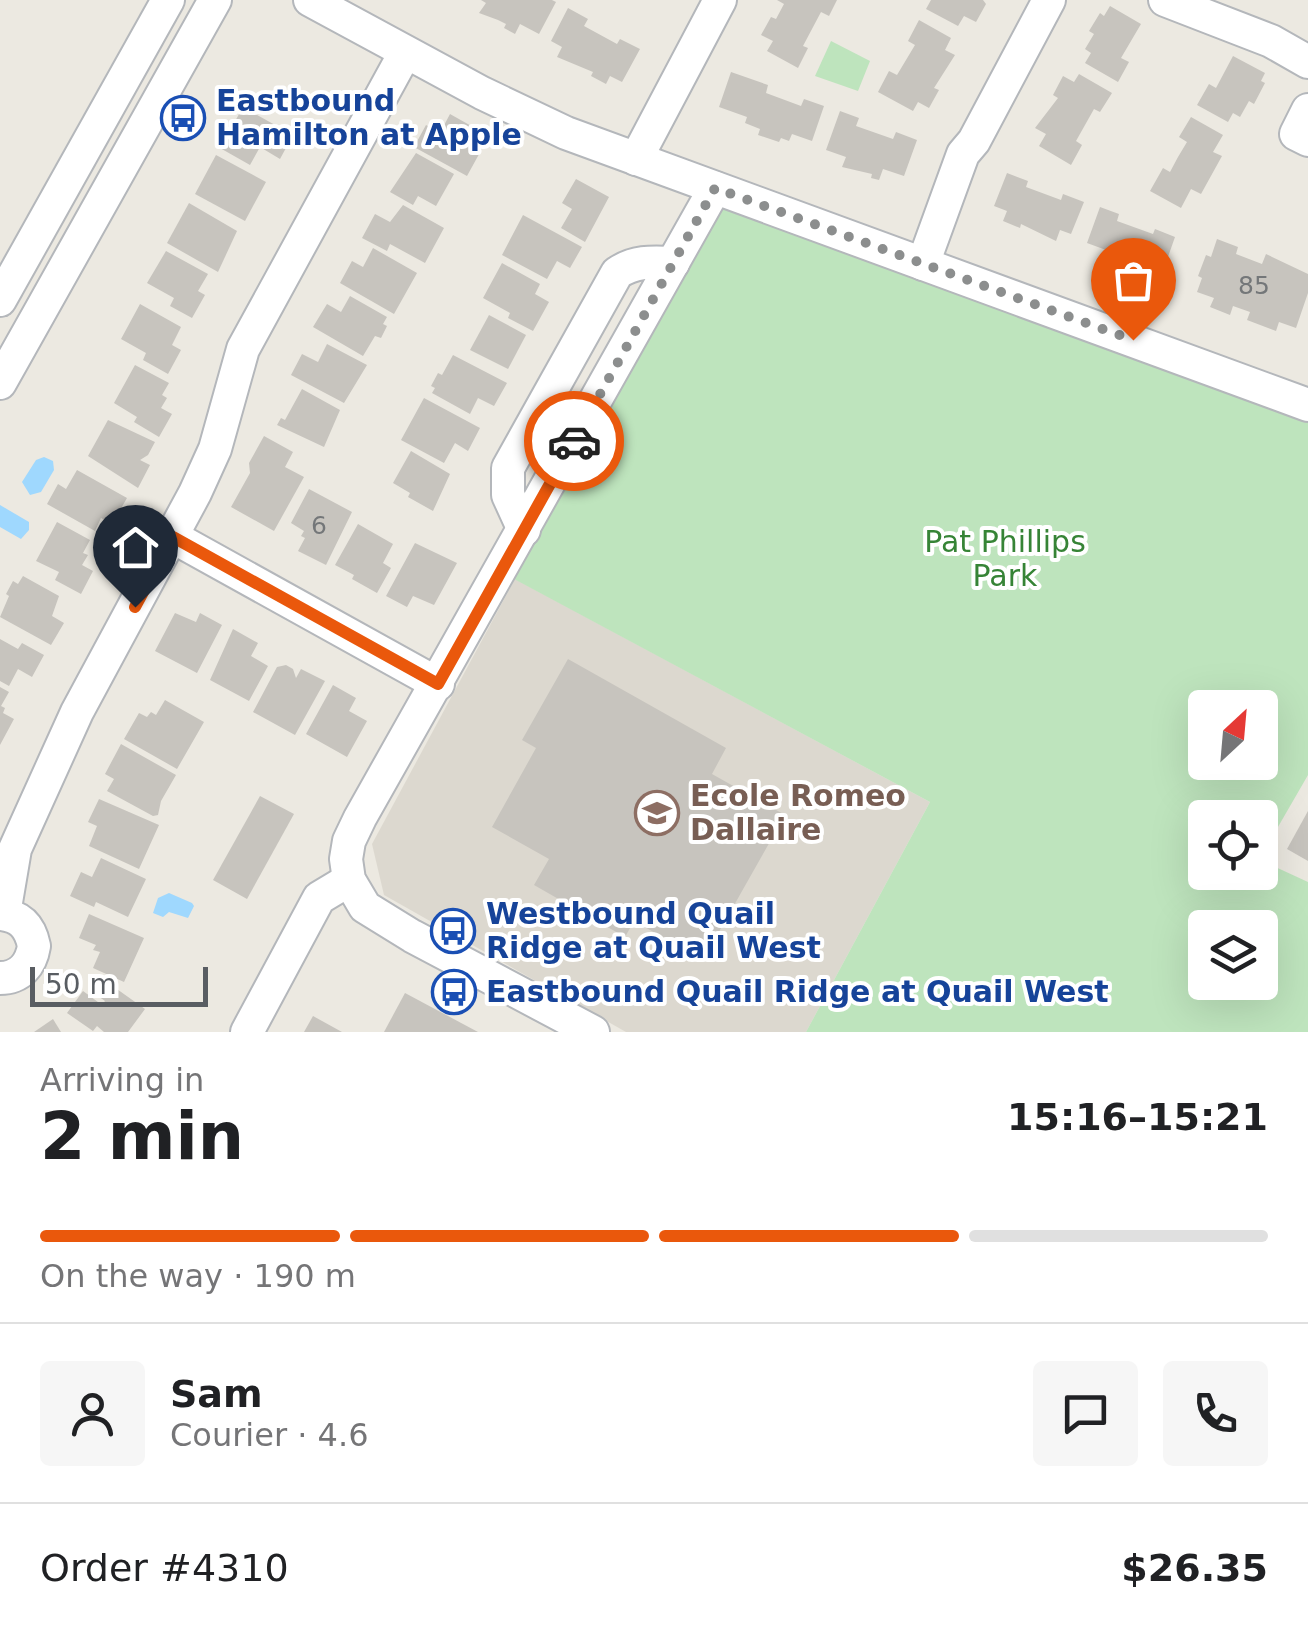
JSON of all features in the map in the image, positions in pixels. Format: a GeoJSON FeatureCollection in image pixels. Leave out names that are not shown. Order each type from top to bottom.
{"type":"FeatureCollection","features":[{"type":"Feature","properties":{"kind":"street"},"geometry":{"type":"LineString","coordinates":[[0,300],[168,0]]}},
{"type":"Feature","properties":{"kind":"street"},"geometry":{"type":"LineString","coordinates":[[0,383],[215,0]]}},
{"type":"Feature","properties":{"kind":"street"},"geometry":{"type":"LineString","coordinates":[[310,0],[524,114],[1308,405]]}},
{"type":"Feature","properties":{"kind":"street"},"geometry":{"type":"LineString","coordinates":[[636,158],[720,0]]}},
{"type":"Feature","properties":{"kind":"street"},"geometry":{"type":"LineString","coordinates":[[922,264],[963,154],[974,141],[1049,0]]}},
{"type":"Feature","properties":{"kind":"street"},"geometry":{"type":"LineString","coordinates":[[1165,0],[1271,41],[1308,62]]}},
{"type":"Feature","properties":{"kind":"street"},"geometry":{"type":"LineString","coordinates":[[0,978],[17,975],[27,967],[34,946],[26,925],[18,918],[2,914],[10,864],[23,831],[77,712],[173,537],[215,448],[243,350],[405,53]]}},
{"type":"Feature","properties":{"kind":"street"},"geometry":{"type":"LineString","coordinates":[[1308,110],[1296,134],[1308,140]]}},
{"type":"Feature","properties":{"kind":"street"},"geometry":{"type":"LineString","coordinates":[[593,1032],[380,918],[365,907],[349,880],[346,859],[349,841],[715,188]]}},
{"type":"Feature","properties":{"kind":"street"},"geometry":{"type":"LineString","coordinates":[[173,537],[438,684]]}},
{"type":"Feature","properties":{"kind":"street"},"geometry":{"type":"LineString","coordinates":[[247,1032],[319,898],[349,880]]}},
{"type":"Feature","properties":{"kind":"shaded area","name":"Ecole Romeo Dallaire"},"geometry":{"type":"Polygon","coordinates":[[[515,579],[930,802],[806,1032],[626,1032],[384,895],[372,844],[515,579]]]}},
{"type":"Feature","properties":{"kind":"green space"},"geometry":{"type":"Polygon","coordinates":[[[831,41],[870,61],[858,91],[815,76],[831,41]]]}},
{"type":"Feature","properties":{"kind":"green space","name":"Pat Phillips Park"},"geometry":{"type":"Polygon","coordinates":[[[715,188],[1308,405],[1308,775],[1278,827],[1278,800],[1188,800],[1188,890],[1278,890],[1278,868],[1308,882],[1308,1032],[806,1032],[930,802],[501,572],[715,188]]]}},
{"type":"Feature","properties":{"kind":"water"},"geometry":{"type":"Polygon","coordinates":[[[44,457],[53,461],[54,470],[41,492],[30,495],[22,482],[36,460],[44,457]]]}},
{"type":"Feature","properties":{"kind":"water"},"geometry":{"type":"Polygon","coordinates":[[[0,505],[29,522],[29,530],[21,539],[0,527],[0,505]]]}},
{"type":"Feature","properties":{"kind":"water"},"geometry":{"type":"Polygon","coordinates":[[[169,893],[192,903],[188,918],[169,912],[163,917],[153,913],[158,898],[169,893]]]}},
{"type":"Feature","properties":{"kind":"building"},"geometry":{"type":"Polygon","coordinates":[[[481,0],[556,2],[539,34],[520,24],[515,34],[504,28],[506,24],[479,13],[486,3],[481,0]]]}},
{"type":"Feature","properties":{"kind":"building"},"geometry":{"type":"Polygon","coordinates":[[[777,0],[837,0],[829,16],[821,12],[803,46],[808,48],[798,68],[767,51],[773,41],[761,35],[784,4],[777,0]]]}},
{"type":"Feature","properties":{"kind":"building"},"geometry":{"type":"Polygon","coordinates":[[[931,0],[983,0],[986,4],[976,22],[964,16],[958,26],[926,9],[931,0]]]}},
{"type":"Feature","properties":{"kind":"building"},"geometry":{"type":"Polygon","coordinates":[[[1110,6],[1141,24],[1121,58],[1129,62],[1118,82],[1085,63],[1091,53],[1085,49],[1094,34],[1089,31],[1100,13],[1104,16],[1110,6]]]}},
{"type":"Feature","properties":{"kind":"building"},"geometry":{"type":"Polygon","coordinates":[[[568,8],[588,19],[584,26],[617,44],[620,39],[640,49],[622,82],[610,76],[606,84],[591,76],[593,72],[557,57],[562,47],[551,41],[568,8]]]}},
{"type":"Feature","properties":{"kind":"building"},"geometry":{"type":"Polygon","coordinates":[[[919,20],[951,38],[945,50],[955,55],[934,88],[939,90],[929,108],[918,102],[913,111],[878,92],[889,71],[897,75],[915,45],[908,41],[919,20]]]}},
{"type":"Feature","properties":{"kind":"building"},"geometry":{"type":"Polygon","coordinates":[[[1233,56],[1265,73],[1261,81],[1265,83],[1254,104],[1249,101],[1240,117],[1233,113],[1228,122],[1197,105],[1209,84],[1216,88],[1233,56]]]}},
{"type":"Feature","properties":{"kind":"building"},"geometry":{"type":"Polygon","coordinates":[[[731,72],[768,85],[766,93],[801,106],[804,99],[824,106],[812,141],[792,134],[789,141],[781,138],[779,142],[758,135],[760,129],[745,123],[747,117],[719,107],[731,72]]]}},
{"type":"Feature","properties":{"kind":"building"},"geometry":{"type":"Polygon","coordinates":[[[1079,74],[1112,93],[1100,112],[1094,109],[1076,141],[1082,145],[1071,165],[1039,146],[1046,134],[1035,128],[1058,98],[1053,95],[1063,76],[1074,82],[1079,74]]]}},
{"type":"Feature","properties":{"kind":"building"},"geometry":{"type":"Polygon","coordinates":[[[243,107],[293,135],[280,159],[260,147],[250,165],[220,148],[243,107]]]}},
{"type":"Feature","properties":{"kind":"building"},"geometry":{"type":"Polygon","coordinates":[[[840,111],[859,118],[856,126],[893,139],[896,132],[917,140],[904,176],[883,169],[879,180],[871,178],[872,174],[842,167],[846,157],[826,150],[840,111]]]}},
{"type":"Feature","properties":{"kind":"building"},"geometry":{"type":"Polygon","coordinates":[[[450,114],[489,136],[467,176],[414,147],[426,125],[440,133],[450,114]]]}},
{"type":"Feature","properties":{"kind":"building"},"geometry":{"type":"Polygon","coordinates":[[[1191,117],[1223,135],[1213,152],[1222,156],[1201,194],[1191,189],[1181,208],[1150,191],[1163,168],[1170,172],[1187,142],[1179,137],[1191,117]]]}},
{"type":"Feature","properties":{"kind":"building"},"geometry":{"type":"Polygon","coordinates":[[[416,153],[454,174],[436,206],[418,196],[413,205],[390,192],[416,153]]]}},
{"type":"Feature","properties":{"kind":"building"},"geometry":{"type":"Polygon","coordinates":[[[216,155],[266,182],[245,221],[195,194],[216,155]]]}},
{"type":"Feature","properties":{"kind":"building"},"geometry":{"type":"Polygon","coordinates":[[[1007,173],[1028,181],[1026,187],[1061,200],[1063,194],[1084,202],[1071,234],[1060,230],[1056,241],[1021,224],[1020,228],[1003,221],[1007,211],[994,206],[1007,173]]]}},
{"type":"Feature","properties":{"kind":"building"},"geometry":{"type":"Polygon","coordinates":[[[576,179],[609,197],[585,242],[561,228],[572,209],[562,203],[576,179]]]}},
{"type":"Feature","properties":{"kind":"building"},"geometry":{"type":"Polygon","coordinates":[[[189,203],[237,231],[218,272],[167,243],[189,203]]]}},
{"type":"Feature","properties":{"kind":"building"},"geometry":{"type":"Polygon","coordinates":[[[403,205],[444,228],[425,263],[390,244],[387,251],[362,238],[375,214],[390,222],[403,205]]]}},
{"type":"Feature","properties":{"kind":"building"},"geometry":{"type":"Polygon","coordinates":[[[1100,207],[1119,214],[1117,221],[1175,237],[1163,271],[1143,264],[1139,274],[1102,260],[1106,250],[1087,243],[1100,207]]]}},
{"type":"Feature","properties":{"kind":"building"},"geometry":{"type":"Polygon","coordinates":[[[523,215],[582,247],[570,268],[557,261],[547,279],[502,255],[523,215]]]}},
{"type":"Feature","properties":{"kind":"building"},"geometry":{"type":"Polygon","coordinates":[[[1217,239],[1238,247],[1236,254],[1262,264],[1266,254],[1308,274],[1308,293],[1296,328],[1279,322],[1276,331],[1247,320],[1250,312],[1233,306],[1230,315],[1210,307],[1214,298],[1197,292],[1202,278],[1198,276],[1217,239]]]}},
{"type":"Feature","properties":{"kind":"building"},"geometry":{"type":"Polygon","coordinates":[[[373,248],[417,273],[394,314],[340,283],[352,261],[363,267],[373,248]]]}},
{"type":"Feature","properties":{"kind":"building"},"geometry":{"type":"Polygon","coordinates":[[[166,251],[208,274],[198,291],[205,295],[192,318],[170,306],[174,298],[147,283],[166,251]]]}},
{"type":"Feature","properties":{"kind":"building"},"geometry":{"type":"Polygon","coordinates":[[[502,263],[540,284],[535,294],[549,302],[533,331],[483,298],[502,263]]]}},
{"type":"Feature","properties":{"kind":"building"},"geometry":{"type":"Polygon","coordinates":[[[350,296],[387,317],[381,338],[375,336],[363,356],[313,327],[327,304],[341,312],[350,296]]]}},
{"type":"Feature","properties":{"kind":"building"},"geometry":{"type":"Polygon","coordinates":[[[140,304],[181,327],[172,345],[181,350],[168,374],[143,360],[146,353],[121,339],[140,304]]]}},
{"type":"Feature","properties":{"kind":"building"},"geometry":{"type":"Polygon","coordinates":[[[489,315],[526,335],[508,369],[470,350],[489,315]]]}},
{"type":"Feature","properties":{"kind":"building"},"geometry":{"type":"Polygon","coordinates":[[[327,344],[367,365],[344,403],[291,375],[302,354],[318,362],[327,344]]]}},
{"type":"Feature","properties":{"kind":"building"},"geometry":{"type":"Polygon","coordinates":[[[453,355],[507,383],[494,406],[478,398],[470,414],[432,393],[438,373],[442,375],[453,355]]]}},
{"type":"Feature","properties":{"kind":"building"},"geometry":{"type":"Polygon","coordinates":[[[135,365],[169,383],[162,395],[167,398],[161,408],[172,414],[159,437],[134,422],[137,417],[114,403],[135,365]]]}},
{"type":"Feature","properties":{"kind":"building"},"geometry":{"type":"Polygon","coordinates":[[[302,389],[340,410],[324,447],[277,425],[281,418],[285,420],[302,389]]]}},
{"type":"Feature","properties":{"kind":"building"},"geometry":{"type":"Polygon","coordinates":[[[424,398],[480,428],[468,451],[455,443],[444,463],[401,440],[424,398]]]}},
{"type":"Feature","properties":{"kind":"building"},"geometry":{"type":"Polygon","coordinates":[[[108,420],[155,442],[140,460],[150,465],[138,488],[88,456],[108,420]]]}},
{"type":"Feature","properties":{"kind":"building"},"geometry":{"type":"Polygon","coordinates":[[[264,436],[293,452],[285,467],[304,477],[274,531],[231,507],[264,436]]]}},
{"type":"Feature","properties":{"kind":"building"},"geometry":{"type":"Polygon","coordinates":[[[411,451],[450,474],[433,511],[393,483],[411,451]]]}},
{"type":"Feature","properties":{"kind":"building"},"geometry":{"type":"Polygon","coordinates":[[[77,470],[127,498],[112,524],[101,518],[95,531],[47,504],[58,484],[66,489],[77,470]]]}},
{"type":"Feature","properties":{"kind":"building"},"geometry":{"type":"Polygon","coordinates":[[[309,489],[352,512],[326,565],[298,551],[304,531],[291,523],[309,489]]]}},
{"type":"Feature","properties":{"kind":"building"},"geometry":{"type":"Polygon","coordinates":[[[57,522],[90,540],[82,565],[93,571],[81,594],[55,580],[59,572],[36,561],[57,522]]]}},
{"type":"Feature","properties":{"kind":"building"},"geometry":{"type":"Polygon","coordinates":[[[358,524],[393,544],[383,563],[391,568],[377,593],[335,565],[358,524]]]}},
{"type":"Feature","properties":{"kind":"building"},"geometry":{"type":"Polygon","coordinates":[[[415,543],[457,563],[434,605],[413,596],[407,607],[386,596],[415,543]]]}},
{"type":"Feature","properties":{"kind":"building"},"geometry":{"type":"Polygon","coordinates":[[[23,576],[59,596],[52,616],[64,623],[51,645],[0,617],[13,581],[18,584],[23,576]]]}},
{"type":"Feature","properties":{"kind":"building"},"geometry":{"type":"Polygon","coordinates":[[[175,613],[196,622],[200,613],[222,625],[197,673],[155,651],[175,613]]]}},
{"type":"Feature","properties":{"kind":"building"},"geometry":{"type":"Polygon","coordinates":[[[233,629],[258,643],[251,656],[268,666],[249,701],[210,680],[233,629]]]}},
{"type":"Feature","properties":{"kind":"building"},"geometry":{"type":"Polygon","coordinates":[[[0,639],[18,649],[22,643],[44,655],[32,677],[18,669],[9,686],[0,681],[0,639]]]}},
{"type":"Feature","properties":{"kind":"building"},"geometry":{"type":"Polygon","coordinates":[[[568,659],[726,748],[712,774],[785,815],[703,960],[634,921],[625,937],[534,885],[549,859],[492,827],[536,748],[522,740],[568,659]]]}},
{"type":"Feature","properties":{"kind":"building"},"geometry":{"type":"Polygon","coordinates":[[[286,665],[293,669],[296,678],[301,669],[325,681],[295,735],[253,712],[277,667],[286,665]]]}},
{"type":"Feature","properties":{"kind":"building"},"geometry":{"type":"Polygon","coordinates":[[[333,685],[356,698],[349,711],[367,721],[347,757],[306,734],[333,685]]]}},
{"type":"Feature","properties":{"kind":"building"},"geometry":{"type":"Polygon","coordinates":[[[0,687],[9,692],[1,706],[5,708],[3,713],[14,719],[0,745],[0,687]]]}},
{"type":"Feature","properties":{"kind":"building"},"geometry":{"type":"Polygon","coordinates":[[[165,700],[204,722],[177,769],[124,739],[139,713],[147,717],[151,712],[156,715],[165,700]]]}},
{"type":"Feature","properties":{"kind":"building"},"geometry":{"type":"Polygon","coordinates":[[[121,744],[176,775],[161,801],[158,815],[153,816],[107,791],[114,779],[105,774],[121,744]]]}},
{"type":"Feature","properties":{"kind":"building"},"geometry":{"type":"Polygon","coordinates":[[[260,796],[294,814],[247,899],[213,880],[260,796]]]}},
{"type":"Feature","properties":{"kind":"building"},"geometry":{"type":"Polygon","coordinates":[[[99,799],[159,825],[139,869],[89,846],[97,826],[88,822],[99,799]]]}},
{"type":"Feature","properties":{"kind":"building"},"geometry":{"type":"Polygon","coordinates":[[[1308,811],[1308,861],[1287,849],[1308,811]]]}},
{"type":"Feature","properties":{"kind":"building"},"geometry":{"type":"Polygon","coordinates":[[[101,858],[146,879],[128,917],[96,902],[94,907],[70,896],[81,872],[92,877],[101,858]]]}},
{"type":"Feature","properties":{"kind":"building"},"geometry":{"type":"Polygon","coordinates":[[[89,914],[144,938],[124,982],[93,968],[100,952],[93,950],[96,945],[79,938],[89,914]]]}},
{"type":"Feature","properties":{"kind":"building"},"geometry":{"type":"Polygon","coordinates":[[[107,982],[145,1009],[128,1032],[104,1032],[97,1026],[93,1031],[67,1013],[83,991],[102,1005],[105,1001],[98,996],[107,982]]]}},
{"type":"Feature","properties":{"kind":"building"},"geometry":{"type":"Polygon","coordinates":[[[405,993],[478,1032],[384,1032],[405,993]]]}},
{"type":"Feature","properties":{"kind":"building"},"geometry":{"type":"Polygon","coordinates":[[[313,1016],[342,1032],[304,1032],[313,1016]]]}},
{"type":"Feature","properties":{"kind":"building"},"geometry":{"type":"Polygon","coordinates":[[[53,1019],[61,1032],[34,1032],[53,1019]]]}},
{"type":"Feature","properties":{"kind":"way so far"},"geometry":{"type":"LineString","coordinates":[[574,441],[715,188],[1133,340]]}},
{"type":"Feature","properties":{"kind":"place","name":"Eastbound Hamilton at Apple"},"geometry":{"type":"Point","coordinates":[183,118]}},
{"type":"Feature","properties":{"kind":"place","name":"Ecole Romeo Dallaire"},"geometry":{"type":"Point","coordinates":[657,813]}},
{"type":"Feature","properties":{"kind":"place","name":"Westbound Quail Ridge at Quail West"},"geometry":{"type":"Point","coordinates":[453,931]}},
{"type":"Feature","properties":{"kind":"place","name":"Eastbound Quail Ridge at Quail West"},"geometry":{"type":"Point","coordinates":[454,992]}},
{"type":"Feature","properties":{"kind":"route"},"geometry":{"type":"LineString","coordinates":[[135,607],[173,537],[438,684],[574,441]]}}]}
